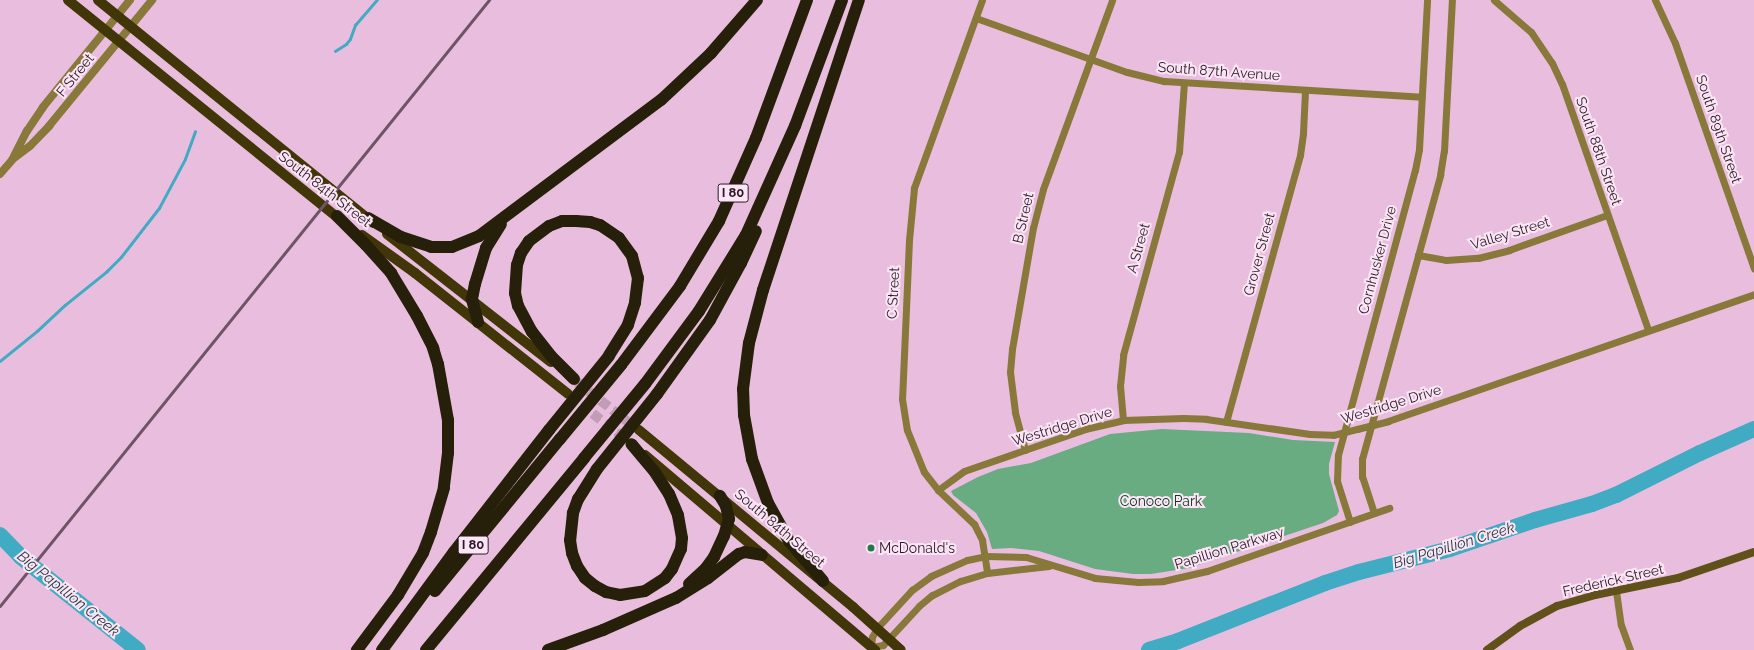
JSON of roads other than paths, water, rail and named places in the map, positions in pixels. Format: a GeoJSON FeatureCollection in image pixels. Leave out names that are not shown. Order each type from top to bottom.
{"type":"FeatureCollection","features":[{"type":"Feature","properties":{"kind":"highway"},"geometry":{"type":"LineString","coordinates":[[368,218],[412,242],[431,247],[452,247],[479,236],[646,112],[679,85],[716,48],[757,0]]}},
{"type":"Feature","properties":{"kind":"highway","name":"I 80"},"geometry":{"type":"LineString","coordinates":[[383,650],[621,365],[677,291],[722,215],[756,138],[807,0]]}},
{"type":"Feature","properties":{"kind":"highway","name":"I 80"},"geometry":{"type":"LineString","coordinates":[[426,650],[645,384],[684,332],[732,259],[756,215],[783,156],[842,0]]}},
{"type":"Feature","properties":{"kind":"highway"},"geometry":{"type":"LineString","coordinates":[[823,581],[789,541],[768,503],[751,452],[744,415],[743,389],[749,343],[763,290],[859,0]]}},
{"type":"Feature","properties":{"kind":"highway"},"geometry":{"type":"LineString","coordinates":[[630,443],[654,471],[669,494],[678,515],[681,532],[681,549],[672,569],[665,578],[645,591],[620,595],[606,592],[595,586],[585,578],[577,566],[572,553],[570,540],[573,513],[578,499],[597,469],[657,394],[691,348],[727,290],[757,228],[783,156]]}},
{"type":"Feature","properties":{"kind":"highway"},"geometry":{"type":"LineString","coordinates":[[478,322],[472,299],[486,248],[500,226],[521,206]]}},
{"type":"Feature","properties":{"kind":"highway"},"geometry":{"type":"LineString","coordinates":[[337,216],[391,273],[417,316],[438,364],[446,402],[448,428],[448,453],[444,488],[432,532],[423,553],[398,595],[357,650]]}},
{"type":"Feature","properties":{"kind":"highway"},"geometry":{"type":"LineString","coordinates":[[383,650],[454,552],[609,356],[628,325],[635,303],[638,278],[632,256],[619,238],[600,225],[576,220],[562,221],[549,226],[529,241],[517,265],[516,293],[518,306],[532,332],[551,356],[576,381]]}},
{"type":"Feature","properties":{"kind":"highway"},"geometry":{"type":"LineString","coordinates":[[658,606],[689,583],[706,568],[719,547],[727,525],[728,513],[720,496]]}},
{"type":"Feature","properties":{"kind":"highway"},"geometry":{"type":"LineString","coordinates":[[548,650],[610,627],[691,590],[739,554],[745,552],[762,555]]}},
{"type":"Feature","properties":{"kind":"main road","name":"South 84th Street"},"geometry":{"type":"LineString","coordinates":[[68,0],[337,216],[415,273],[568,394]]}},
{"type":"Feature","properties":{"kind":"main road","name":"South 84th Street"},"geometry":{"type":"LineString","coordinates":[[98,0],[368,218],[576,381]]}},
{"type":"Feature","properties":{"kind":"main road","name":"South 84th Street"},"geometry":{"type":"LineString","coordinates":[[639,430],[823,581],[901,650]]}},
{"type":"Feature","properties":{"kind":"main road"},"geometry":{"type":"LineString","coordinates":[[630,443],[873,648]]}},
{"type":"Feature","properties":{"kind":"main road","name":"Frederick Street"},"geometry":{"type":"LineString","coordinates":[[1487,650],[1539,614],[1577,599],[1678,578],[1754,552]]}},
{"type":"Feature","properties":{"kind":"street","name":"F Street"},"geometry":{"type":"LineString","coordinates":[[12,160],[27,131],[43,108],[130,0]]}},
{"type":"Feature","properties":{"kind":"street","name":"F Street"},"geometry":{"type":"LineString","coordinates":[[0,174],[12,160],[30,146],[49,126],[152,0]]}},
{"type":"Feature","properties":{"kind":"street","name":"C Street"},"geometry":{"type":"LineString","coordinates":[[982,0],[916,180],[911,204],[906,297],[903,408],[907,430],[928,479],[974,524],[982,540],[986,556],[987,573]]}},
{"type":"Feature","properties":{"kind":"street","name":"B Street"},"geometry":{"type":"LineString","coordinates":[[1025,450],[1011,394],[1010,372],[1012,349],[1038,205],[1112,0]]}},
{"type":"Feature","properties":{"kind":"street","name":"Cornhusker Drive"},"geometry":{"type":"LineString","coordinates":[[1350,522],[1339,488],[1336,472],[1338,455],[1415,170],[1422,97],[1427,0]]}},
{"type":"Feature","properties":{"kind":"street"},"geometry":{"type":"LineString","coordinates":[[1374,513],[1363,482],[1362,460],[1440,175],[1444,151],[1452,0]]}},
{"type":"Feature","properties":{"kind":"street","name":"South 88th Street"},"geometry":{"type":"LineString","coordinates":[[1494,0],[1532,32],[1552,63],[1562,84],[1648,329]]}},
{"type":"Feature","properties":{"kind":"street","name":"South 89th Street"},"geometry":{"type":"LineString","coordinates":[[1655,0],[1675,43],[1754,269]]}},
{"type":"Feature","properties":{"kind":"street","name":"South 87th Avenue"},"geometry":{"type":"LineString","coordinates":[[976,18],[1145,78],[1184,83],[1422,97]]}},
{"type":"Feature","properties":{"kind":"street","name":"A Street"},"geometry":{"type":"LineString","coordinates":[[1123,420],[1120,386],[1123,355],[1179,152],[1184,83]]}},
{"type":"Feature","properties":{"kind":"street","name":"Grover Street"},"geometry":{"type":"LineString","coordinates":[[1226,422],[1300,154],[1303,133],[1305,90]]}},
{"type":"Feature","properties":{"kind":"street","name":"Valley Street"},"geometry":{"type":"LineString","coordinates":[[1418,255],[1446,260],[1478,258],[1509,250],[1607,215]]}},
{"type":"Feature","properties":{"kind":"street","name":"Westridge Drive"},"geometry":{"type":"LineString","coordinates":[[938,490],[964,471],[1085,429],[1123,420],[1183,418],[1226,422],[1310,434],[1333,434],[1343,432],[1388,421],[1648,329],[1754,294]]}},
{"type":"Feature","properties":{"kind":"street","name":"Papillion Parkway"},"geometry":{"type":"LineString","coordinates":[[1049,566],[987,573],[960,581],[932,595],[919,606],[890,639],[883,645],[873,648],[872,637],[876,628],[912,590],[932,576],[967,560],[986,556],[1026,557],[1049,566],[1112,581],[1164,581],[1207,571],[1389,508]]}},
{"type":"Feature","properties":{"kind":"street"},"geometry":{"type":"LineString","coordinates":[[1616,591],[1621,625],[1630,650]]}},
{"type":"Feature","properties":{"kind":"waterway"},"geometry":{"type":"LineString","coordinates":[[335,51],[346,44],[350,39],[355,25],[377,0]]}},
{"type":"Feature","properties":{"kind":"waterway"},"geometry":{"type":"LineString","coordinates":[[0,361],[106,272],[121,257],[159,208],[185,159],[195,132]]}},
{"type":"Feature","properties":{"kind":"waterway","name":"Big Papillion Creek"},"geometry":{"type":"LineString","coordinates":[[1149,650],[1178,641],[1325,583],[1359,572],[1450,549],[1535,520],[1592,504],[1616,495],[1700,453],[1754,429]]}},
{"type":"Feature","properties":{"kind":"waterway","name":"Big Papillion Creek"},"geometry":{"type":"LineString","coordinates":[[0,535],[21,557],[138,650]]}},
{"type":"Feature","properties":{"kind":"tunnel"},"geometry":{"type":"LineString","coordinates":[[577,382],[637,429]]}},
{"type":"Feature","properties":{"kind":"tunnel"},"geometry":{"type":"LineString","coordinates":[[569,395],[628,441]]}},
{"type":"Feature","properties":{"kind":"railway"},"geometry":{"type":"LineString","coordinates":[[0,606],[489,0]]}},
{"type":"Feature","properties":{"kind":"place","name":"McDonald's"},"geometry":{"type":"Point","coordinates":[871,548]}},
{"type":"Feature","properties":{"kind":"park label","name":"Conoco Park"},"geometry":{"type":"Point","coordinates":[1161,501]}}]}
